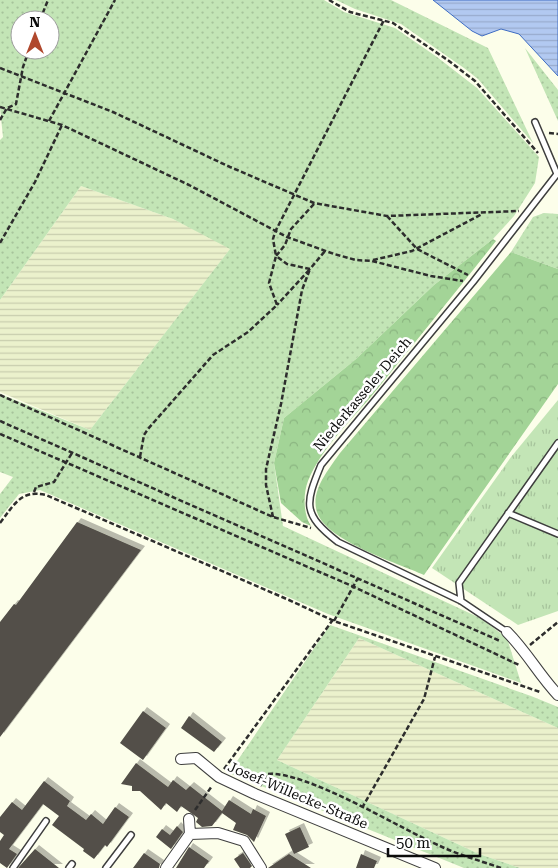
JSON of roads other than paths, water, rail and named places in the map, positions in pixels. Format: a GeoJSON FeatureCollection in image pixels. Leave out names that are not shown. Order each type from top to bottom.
{"type":"FeatureCollection","features":[{"type":"Feature","properties":{"kind":"street","name":"Niederkasseler Deich"},"geometry":{"type":"LineString","coordinates":[[507,632],[525,650],[554,695]]}},
{"type":"Feature","properties":{"kind":"street","name":"Josef-Willecke-Straße"},"geometry":{"type":"LineString","coordinates":[[181,759],[196,758],[219,777],[255,794],[435,868]]}},
{"type":"Feature","properties":{"kind":"street"},"geometry":{"type":"LineString","coordinates":[[166,868],[190,834],[189,819]]}},
{"type":"Feature","properties":{"kind":"street"},"geometry":{"type":"LineString","coordinates":[[190,834],[218,833],[244,841],[262,868]]}},
{"type":"Feature","properties":{"kind":"lane","name":"Niederkasseler Deich"},"geometry":{"type":"LineString","coordinates":[[507,632],[461,601],[338,542],[322,530],[311,514],[308,497],[321,465],[473,282],[556,174],[535,122]]}},
{"type":"Feature","properties":{"kind":"lane"},"geometry":{"type":"LineString","coordinates":[[461,601],[459,583],[558,443]]}},
{"type":"Feature","properties":{"kind":"lane"},"geometry":{"type":"LineString","coordinates":[[508,512],[558,534]]}},
{"type":"Feature","properties":{"kind":"lane"},"geometry":{"type":"LineString","coordinates":[[13,868],[46,821]]}},
{"type":"Feature","properties":{"kind":"lane"},"geometry":{"type":"LineString","coordinates":[[106,868],[131,835]]}},
{"type":"Feature","properties":{"kind":"water"},"geometry":{"type":"Polygon","coordinates":[[[433,0],[558,0],[558,76],[519,34],[501,29],[482,36],[472,31],[433,0]]]}}]}
